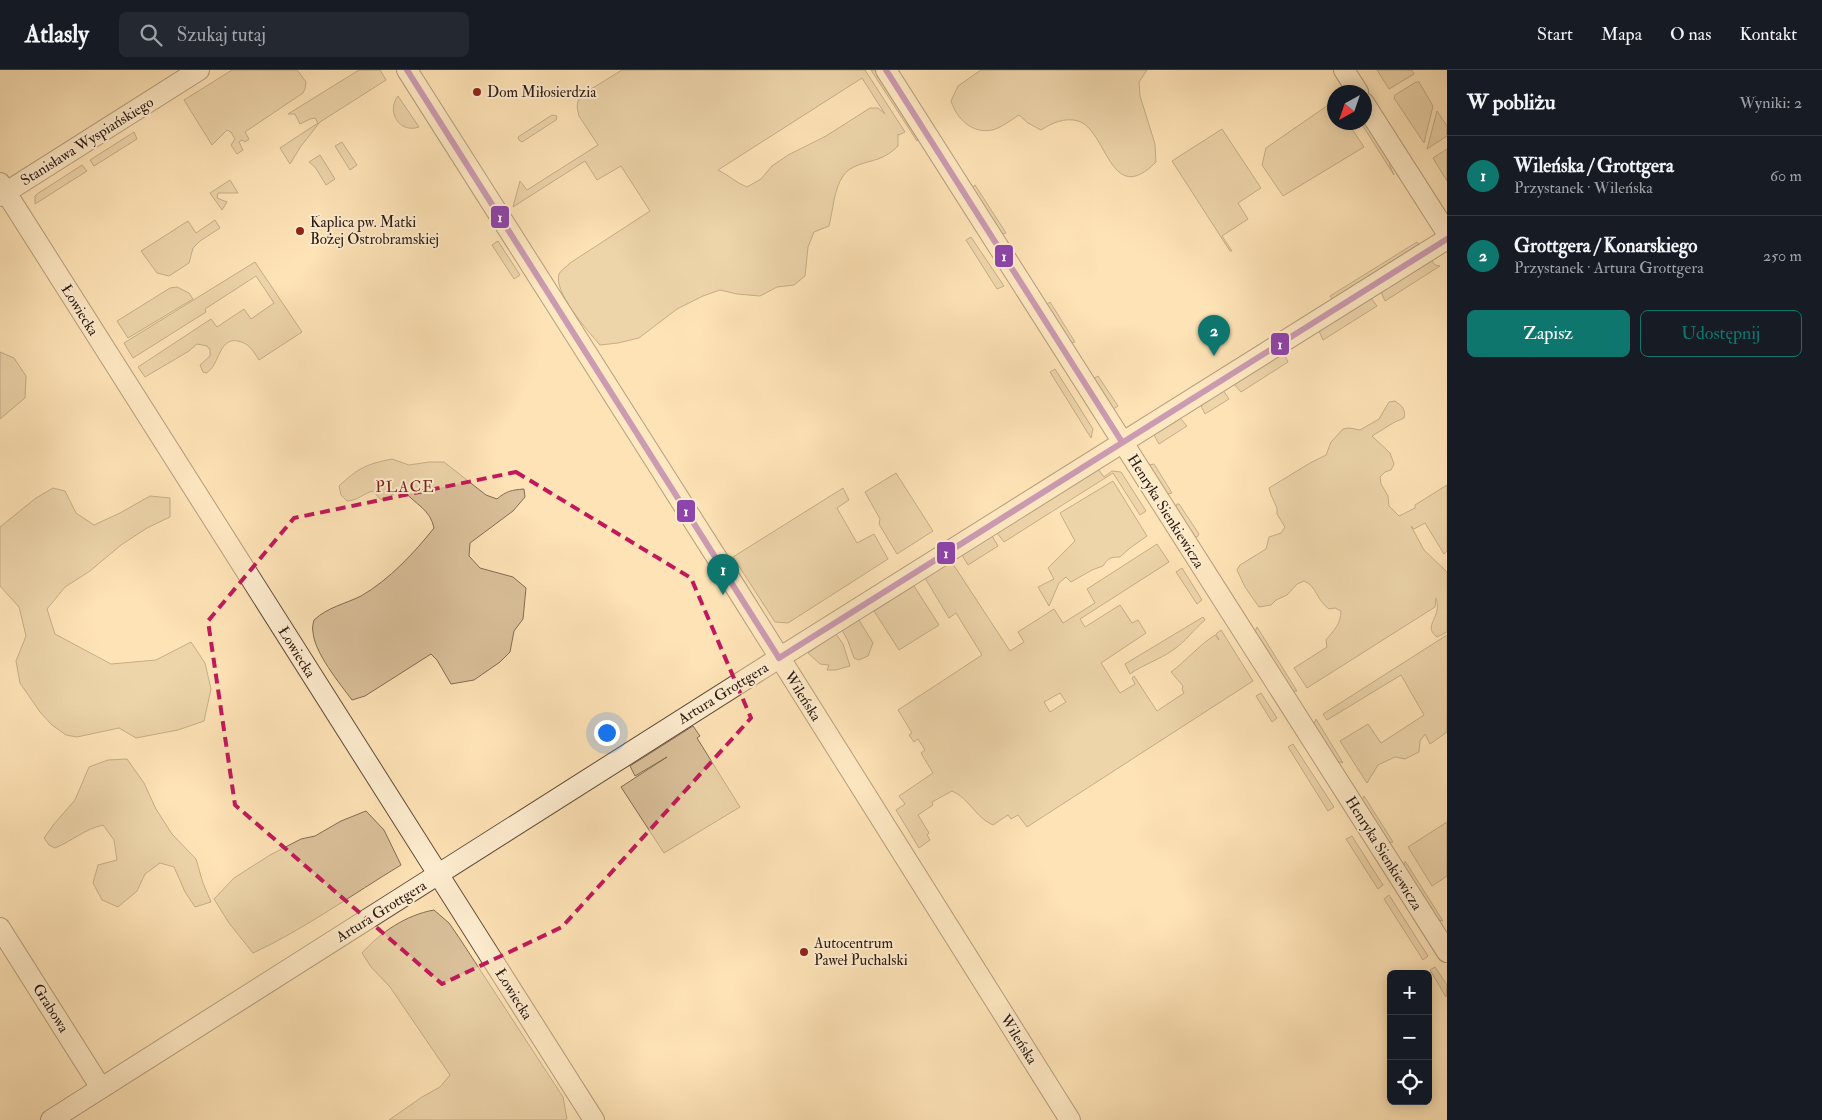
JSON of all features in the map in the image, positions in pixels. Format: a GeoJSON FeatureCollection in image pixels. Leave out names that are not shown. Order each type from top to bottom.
{"type":"FeatureCollection","features":[{"type":"Feature","properties":{"kind":"street","name":"Stanisława Wyspiańskiego"},"geometry":{"type":"LineString","coordinates":[[2,190],[198,70]]}},
{"type":"Feature","properties":{"kind":"street","name":"Wileńska"},"geometry":{"type":"LineString","coordinates":[[407,70],[1070,1120]]}},
{"type":"Feature","properties":{"kind":"street","name":"Henryka Sienkiewicza"},"geometry":{"type":"LineString","coordinates":[[886,70],[1447,952]]}},
{"type":"Feature","properties":{"kind":"street"},"geometry":{"type":"LineString","coordinates":[[1344,70],[1354,85]]}},
{"type":"Feature","properties":{"kind":"street"},"geometry":{"type":"LineString","coordinates":[[1372,116],[1447,233]]}},
{"type":"Feature","properties":{"kind":"street","name":"Łowiecka"},"geometry":{"type":"LineString","coordinates":[[2,190],[594,1120]]}},
{"type":"Feature","properties":{"kind":"street","name":"Artura Grottgera"},"geometry":{"type":"LineString","coordinates":[[51,1120],[779,658],[1447,239]]}},
{"type":"Feature","properties":{"kind":"street","name":"Grabowa"},"geometry":{"type":"LineString","coordinates":[[0,928],[101,1088]]}},
{"type":"Feature","properties":{"kind":"highlighted area"},"geometry":{"type":"Polygon","coordinates":[[[516,472],[691,578],[751,718],[562,927],[442,984],[235,805],[208,621],[294,518],[516,472]]]}},
{"type":"Feature","properties":{"kind":"shaded area"},"geometry":{"type":"Polygon","coordinates":[[[232,70],[297,70],[306,82],[303,93],[245,132],[249,139],[245,142],[242,140],[239,142],[243,150],[237,154],[231,145],[235,139],[231,132],[227,130],[212,145],[184,100],[232,70]]]}},
{"type":"Feature","properties":{"kind":"shaded area"},"geometry":{"type":"Polygon","coordinates":[[[359,70],[380,70],[386,80],[320,122],[301,146],[290,164],[280,148],[318,123],[315,118],[300,124],[295,114],[288,114],[359,70]]]}},
{"type":"Feature","properties":{"kind":"shaded area"},"geometry":{"type":"Polygon","coordinates":[[[622,70],[865,70],[905,132],[898,134],[898,146],[884,157],[854,167],[843,176],[836,193],[829,226],[814,232],[808,247],[805,276],[794,285],[777,287],[760,296],[720,290],[677,309],[639,338],[600,345],[566,301],[561,291],[559,274],[570,263],[650,211],[621,166],[597,180],[585,161],[513,207],[520,181],[527,190],[598,145],[579,116],[578,101],[583,94],[622,70]],[[862,78],[718,170],[747,187],[761,179],[772,166],[788,155],[826,136],[870,108],[878,108],[885,114],[862,78]]]}},
{"type":"Feature","properties":{"kind":"shaded area"},"geometry":{"type":"Polygon","coordinates":[[[871,70],[875,70],[918,138],[917,141],[871,70]]]}},
{"type":"Feature","properties":{"kind":"shaded area"},"geometry":{"type":"Polygon","coordinates":[[[981,70],[1147,70],[1139,82],[1140,96],[1155,144],[1156,162],[1141,174],[1128,177],[1119,172],[1111,162],[1088,127],[1073,120],[1059,121],[1041,130],[1028,123],[1019,115],[992,130],[978,130],[966,124],[957,114],[951,101],[958,86],[981,70]]]}},
{"type":"Feature","properties":{"kind":"shaded area"},"geometry":{"type":"Polygon","coordinates":[[[1377,70],[1412,70],[1414,74],[1389,89],[1377,70]]]}},
{"type":"Feature","properties":{"kind":"shaded area"},"geometry":{"type":"Polygon","coordinates":[[[1419,82],[1433,106],[1424,143],[1394,98],[1395,95],[1419,82]]]}},
{"type":"Feature","properties":{"kind":"shaded area"},"geometry":{"type":"Polygon","coordinates":[[[398,96],[419,127],[406,127],[396,120],[393,108],[398,96]]]}},
{"type":"Feature","properties":{"kind":"shaded area"},"geometry":{"type":"Polygon","coordinates":[[[1327,106],[1327,130],[1353,130],[1364,147],[1283,196],[1262,165],[1266,148],[1327,106]]]}},
{"type":"Feature","properties":{"kind":"shaded area"},"geometry":{"type":"Polygon","coordinates":[[[1437,111],[1447,126],[1447,136],[1427,149],[1437,111]]]}},
{"type":"Feature","properties":{"kind":"shaded area"},"geometry":{"type":"Polygon","coordinates":[[[552,115],[557,116],[556,120],[522,142],[519,140],[518,137],[552,115]]]}},
{"type":"Feature","properties":{"kind":"shaded area"},"geometry":{"type":"Polygon","coordinates":[[[1222,129],[1261,188],[1238,203],[1248,219],[1222,236],[1232,251],[1230,251],[1172,161],[1222,129]]]}},
{"type":"Feature","properties":{"kind":"shaded area"},"geometry":{"type":"Polygon","coordinates":[[[1365,130],[1370,130],[1390,162],[1394,175],[1365,130]]]}},
{"type":"Feature","properties":{"kind":"shaded area"},"geometry":{"type":"Polygon","coordinates":[[[134,132],[137,139],[94,166],[90,160],[134,132]]]}},
{"type":"Feature","properties":{"kind":"shaded area"},"geometry":{"type":"Polygon","coordinates":[[[342,142],[357,165],[350,170],[335,146],[342,142]]]}},
{"type":"Feature","properties":{"kind":"shaded area"},"geometry":{"type":"Polygon","coordinates":[[[1447,149],[1447,181],[1433,158],[1447,149]]]}},
{"type":"Feature","properties":{"kind":"shaded area"},"geometry":{"type":"Polygon","coordinates":[[[320,155],[335,179],[326,185],[315,167],[309,162],[320,155]]]}},
{"type":"Feature","properties":{"kind":"shaded area"},"geometry":{"type":"Polygon","coordinates":[[[82,165],[87,171],[35,204],[35,196],[37,194],[82,165]]]}},
{"type":"Feature","properties":{"kind":"shaded area"},"geometry":{"type":"Polygon","coordinates":[[[230,180],[238,193],[218,193],[217,198],[227,202],[222,210],[210,193],[230,180]]]}},
{"type":"Feature","properties":{"kind":"shaded area"},"geometry":{"type":"Polygon","coordinates":[[[975,185],[1006,233],[1002,234],[972,189],[975,185]]]}},
{"type":"Feature","properties":{"kind":"shaded area"},"geometry":{"type":"Polygon","coordinates":[[[215,220],[220,228],[193,248],[189,263],[169,276],[157,273],[141,251],[188,221],[196,233],[215,220]]]}},
{"type":"Feature","properties":{"kind":"shaded area"},"geometry":{"type":"Polygon","coordinates":[[[971,237],[1004,286],[997,289],[966,240],[971,237]]]}},
{"type":"Feature","properties":{"kind":"shaded area"},"geometry":{"type":"Polygon","coordinates":[[[498,241],[520,275],[514,279],[492,245],[498,241]]]}},
{"type":"Feature","properties":{"kind":"shaded area"},"geometry":{"type":"Polygon","coordinates":[[[1417,242],[1419,244],[1332,299],[1330,296],[1417,242]]]}},
{"type":"Feature","properties":{"kind":"shaded area"},"geometry":{"type":"Polygon","coordinates":[[[1431,260],[1435,265],[1440,266],[1385,301],[1381,292],[1431,260]]]}},
{"type":"Feature","properties":{"kind":"shaded area"},"geometry":{"type":"Polygon","coordinates":[[[255,262],[302,332],[259,360],[245,344],[231,341],[223,348],[211,369],[206,373],[203,372],[200,365],[210,356],[210,350],[207,346],[197,344],[189,351],[145,377],[138,367],[211,319],[217,327],[244,309],[251,319],[274,303],[256,276],[205,309],[206,312],[133,358],[124,343],[255,262]]]}},
{"type":"Feature","properties":{"kind":"shaded area"},"geometry":{"type":"Polygon","coordinates":[[[177,287],[189,293],[193,299],[128,338],[117,321],[170,288],[177,287]]]}},
{"type":"Feature","properties":{"kind":"shaded area"},"geometry":{"type":"Polygon","coordinates":[[[1371,298],[1377,306],[1323,340],[1319,331],[1371,298]]]}},
{"type":"Feature","properties":{"kind":"shaded area"},"geometry":{"type":"Polygon","coordinates":[[[1050,302],[1075,342],[1071,343],[1046,305],[1050,302]]]}},
{"type":"Feature","properties":{"kind":"shaded area"},"geometry":{"type":"Polygon","coordinates":[[[0,352],[14,358],[26,376],[25,398],[0,419],[0,352]]]}},
{"type":"Feature","properties":{"kind":"shaded area"},"geometry":{"type":"Polygon","coordinates":[[[1281,354],[1285,356],[1288,362],[1241,392],[1234,384],[1281,354]]]}},
{"type":"Feature","properties":{"kind":"shaded area"},"geometry":{"type":"Polygon","coordinates":[[[1055,369],[1093,429],[1091,438],[1050,372],[1055,369]]]}},
{"type":"Feature","properties":{"kind":"shaded area"},"geometry":{"type":"Polygon","coordinates":[[[1098,376],[1118,406],[1113,409],[1093,379],[1098,376]]]}},
{"type":"Feature","properties":{"kind":"shaded area"},"geometry":{"type":"Polygon","coordinates":[[[1223,390],[1229,399],[1205,414],[1201,406],[1223,390]]]}},
{"type":"Feature","properties":{"kind":"shaded area"},"geometry":{"type":"Polygon","coordinates":[[[1395,401],[1403,408],[1404,418],[1372,436],[1390,453],[1394,464],[1391,470],[1385,472],[1380,477],[1381,484],[1388,496],[1389,506],[1399,516],[1415,508],[1415,505],[1447,485],[1447,551],[1444,554],[1425,523],[1414,529],[1411,526],[1424,550],[1447,572],[1447,632],[1437,637],[1433,634],[1431,628],[1437,608],[1436,598],[1435,607],[1307,688],[1294,668],[1327,647],[1326,640],[1338,623],[1341,611],[1335,608],[1329,609],[1321,602],[1312,586],[1304,581],[1297,584],[1287,595],[1276,600],[1271,605],[1259,607],[1245,587],[1237,570],[1240,565],[1266,549],[1269,537],[1281,533],[1285,527],[1277,514],[1277,508],[1269,488],[1326,455],[1331,442],[1343,429],[1360,430],[1379,419],[1389,402],[1395,401]]]}},
{"type":"Feature","properties":{"kind":"shaded area"},"geometry":{"type":"Polygon","coordinates":[[[1180,418],[1187,426],[1159,444],[1154,435],[1180,418]]]}},
{"type":"Feature","properties":{"kind":"shaded area"},"geometry":{"type":"Polygon","coordinates":[[[392,459],[409,465],[444,462],[486,495],[497,499],[509,491],[524,489],[525,497],[513,511],[470,543],[469,556],[480,568],[513,577],[526,588],[523,619],[514,631],[510,652],[500,662],[474,680],[451,684],[437,660],[431,654],[365,696],[352,700],[328,668],[318,649],[314,640],[314,620],[331,609],[361,596],[382,582],[410,556],[434,528],[426,512],[404,491],[398,491],[384,500],[380,499],[373,491],[351,501],[347,501],[341,495],[339,486],[352,475],[369,465],[392,459]]]}},
{"type":"Feature","properties":{"kind":"shaded area"},"geometry":{"type":"Polygon","coordinates":[[[1154,464],[1172,493],[1167,494],[1149,465],[1154,464]]]}},
{"type":"Feature","properties":{"kind":"shaded area"},"geometry":{"type":"Polygon","coordinates":[[[1098,469],[1104,477],[1112,471],[1121,472],[1146,511],[1140,515],[1113,473],[1004,542],[997,533],[1098,469]]]}},
{"type":"Feature","properties":{"kind":"shaded area"},"geometry":{"type":"Polygon","coordinates":[[[896,473],[933,531],[897,554],[879,524],[880,519],[865,492],[896,473]]]}},
{"type":"Feature","properties":{"kind":"shaded area"},"geometry":{"type":"Polygon","coordinates":[[[1113,481],[1147,536],[1120,557],[1108,560],[1103,566],[1071,582],[1066,577],[1059,583],[1049,606],[1038,587],[1054,579],[1048,568],[1075,541],[1060,513],[1113,481]]]}},
{"type":"Feature","properties":{"kind":"shaded area"},"geometry":{"type":"Polygon","coordinates":[[[53,488],[65,491],[76,513],[94,525],[150,496],[170,498],[170,517],[147,528],[121,545],[90,571],[65,587],[47,609],[55,634],[111,664],[156,660],[191,642],[205,663],[211,689],[204,721],[178,730],[136,738],[119,728],[77,737],[66,735],[52,725],[40,712],[20,683],[16,661],[26,636],[19,607],[0,586],[0,527],[36,498],[53,488]]]}},
{"type":"Feature","properties":{"kind":"shaded area"},"geometry":{"type":"Polygon","coordinates":[[[843,488],[849,500],[837,508],[857,543],[874,534],[888,559],[788,623],[775,622],[733,557],[843,488]]]}},
{"type":"Feature","properties":{"kind":"shaded area"},"geometry":{"type":"Polygon","coordinates":[[[1179,504],[1199,534],[1197,537],[1194,536],[1176,507],[1179,504]]]}},
{"type":"Feature","properties":{"kind":"shaded area"},"geometry":{"type":"Polygon","coordinates":[[[992,536],[998,546],[968,565],[962,555],[992,536]]]}},
{"type":"Feature","properties":{"kind":"shaded area"},"geometry":{"type":"Polygon","coordinates":[[[1157,544],[1169,562],[1080,619],[1085,627],[1120,605],[1132,623],[1138,620],[1146,633],[1101,663],[1120,693],[1135,684],[1132,678],[1134,676],[1157,711],[1184,693],[1183,686],[1171,672],[1215,635],[1219,640],[1216,634],[1221,630],[1253,681],[1027,827],[1018,815],[1011,819],[1008,815],[993,825],[982,818],[963,798],[952,791],[932,802],[933,805],[918,815],[929,833],[927,835],[930,840],[919,848],[896,810],[905,804],[899,796],[933,773],[921,753],[925,750],[918,739],[914,742],[909,735],[912,733],[898,710],[982,655],[956,613],[949,618],[925,578],[951,561],[1010,651],[1024,642],[1018,632],[1054,609],[1063,623],[1095,603],[1087,589],[1157,544]],[[1060,693],[1044,702],[1050,712],[1066,702],[1060,693]]]}},
{"type":"Feature","properties":{"kind":"shaded area"},"geometry":{"type":"Polygon","coordinates":[[[1182,568],[1202,600],[1197,604],[1176,572],[1182,568]]]}},
{"type":"Feature","properties":{"kind":"shaded area"},"geometry":{"type":"Polygon","coordinates":[[[914,586],[939,625],[899,650],[874,611],[914,586]]]}},
{"type":"Feature","properties":{"kind":"shaded area"},"geometry":{"type":"Polygon","coordinates":[[[1203,617],[1205,620],[1177,647],[1130,674],[1125,664],[1203,617]]]}},
{"type":"Feature","properties":{"kind":"shaded area"},"geometry":{"type":"Polygon","coordinates":[[[859,620],[873,643],[868,656],[859,660],[854,658],[842,630],[859,620]]]}},
{"type":"Feature","properties":{"kind":"shaded area"},"geometry":{"type":"Polygon","coordinates":[[[1257,627],[1297,691],[1293,691],[1255,632],[1257,627]]]}},
{"type":"Feature","properties":{"kind":"shaded area"},"geometry":{"type":"Polygon","coordinates":[[[836,634],[843,644],[850,666],[836,670],[827,670],[829,665],[820,664],[808,653],[836,634]]]}},
{"type":"Feature","properties":{"kind":"shaded area"},"geometry":{"type":"Polygon","coordinates":[[[1447,635],[1447,732],[1430,744],[1425,734],[1420,741],[1419,752],[1405,759],[1395,757],[1378,765],[1367,783],[1340,741],[1368,724],[1381,743],[1424,715],[1401,675],[1327,720],[1323,714],[1447,635]]]}},
{"type":"Feature","properties":{"kind":"shaded area"},"geometry":{"type":"Polygon","coordinates":[[[1261,693],[1277,718],[1272,722],[1256,696],[1261,693]]]}},
{"type":"Feature","properties":{"kind":"shaded area"},"geometry":{"type":"Polygon","coordinates":[[[1316,719],[1343,763],[1337,761],[1313,726],[1316,719]]]}},
{"type":"Feature","properties":{"kind":"shaded area"},"geometry":{"type":"Polygon","coordinates":[[[693,726],[700,736],[697,738],[740,807],[664,853],[621,787],[667,757],[635,776],[630,766],[693,726]]]}},
{"type":"Feature","properties":{"kind":"shaded area"},"geometry":{"type":"Polygon","coordinates":[[[1293,744],[1334,807],[1328,811],[1288,747],[1293,744]]]}},
{"type":"Feature","properties":{"kind":"shaded area"},"geometry":{"type":"Polygon","coordinates":[[[127,759],[144,783],[156,809],[172,834],[196,859],[211,902],[195,907],[185,892],[174,867],[160,863],[145,874],[137,891],[118,907],[102,900],[93,883],[98,865],[117,860],[114,840],[103,825],[90,829],[55,848],[49,845],[44,838],[75,800],[89,767],[108,760],[127,759]]]}},
{"type":"Feature","properties":{"kind":"shaded area"},"geometry":{"type":"Polygon","coordinates":[[[1364,796],[1393,842],[1388,843],[1362,800],[1364,796]]]}},
{"type":"Feature","properties":{"kind":"shaded area"},"geometry":{"type":"Polygon","coordinates":[[[366,811],[384,830],[401,865],[309,923],[253,953],[229,923],[214,899],[234,878],[270,855],[301,839],[315,836],[341,821],[366,811]]]}},
{"type":"Feature","properties":{"kind":"shaded area"},"geometry":{"type":"Polygon","coordinates":[[[1447,822],[1447,876],[1432,886],[1408,847],[1447,822]]]}},
{"type":"Feature","properties":{"kind":"shaded area"},"geometry":{"type":"Polygon","coordinates":[[[1352,836],[1383,885],[1378,889],[1346,839],[1352,836]]]}},
{"type":"Feature","properties":{"kind":"shaded area"},"geometry":{"type":"Polygon","coordinates":[[[1405,861],[1443,921],[1438,920],[1404,868],[1405,861]]]}},
{"type":"Feature","properties":{"kind":"shaded area"},"geometry":{"type":"Polygon","coordinates":[[[1389,895],[1428,956],[1423,960],[1384,899],[1389,895]]]}},
{"type":"Feature","properties":{"kind":"shaded area"},"geometry":{"type":"Polygon","coordinates":[[[434,910],[449,923],[563,1097],[567,1119],[389,1120],[440,1087],[450,1075],[390,987],[371,967],[362,953],[377,938],[404,920],[434,910]]]}},
{"type":"Feature","properties":{"kind":"shaded area"},"geometry":{"type":"Polygon","coordinates":[[[1435,967],[1447,985],[1446,997],[1432,973],[1432,970],[1430,970],[1435,967]]]}},
{"type":"Feature","properties":{"kind":"transit line","name":"1"},"geometry":{"type":"LineString","coordinates":[[407,70],[779,658]]}},
{"type":"Feature","properties":{"kind":"transit line","name":"1"},"geometry":{"type":"LineString","coordinates":[[886,70],[1122,442]]}},
{"type":"Feature","properties":{"kind":"transit line","name":"1"},"geometry":{"type":"LineString","coordinates":[[779,658],[1447,239]]}},
{"type":"Feature","properties":{"kind":"place","name":"Dom Miłosierdzia"},"geometry":{"type":"Point","coordinates":[477,92]}},
{"type":"Feature","properties":{"kind":"place","name":"Kaplica pw. Matki Bożej Ostrobramskiej"},"geometry":{"type":"Point","coordinates":[300,231]}},
{"type":"Feature","properties":{"kind":"place","name":"Grottgera / Konarskiego"},"geometry":{"type":"Point","coordinates":[1214,356]}},
{"type":"Feature","properties":{"kind":"place","name":"Wileńska / Grottgera"},"geometry":{"type":"Point","coordinates":[723,595]}},
{"type":"Feature","properties":{"kind":"place","name":"Autocentrum Paweł Puchalski"},"geometry":{"type":"Point","coordinates":[804,952]}},
{"type":"Feature","properties":{"kind":"district","name":"PLACE"},"geometry":{"type":"Point","coordinates":[405,486]}}]}
